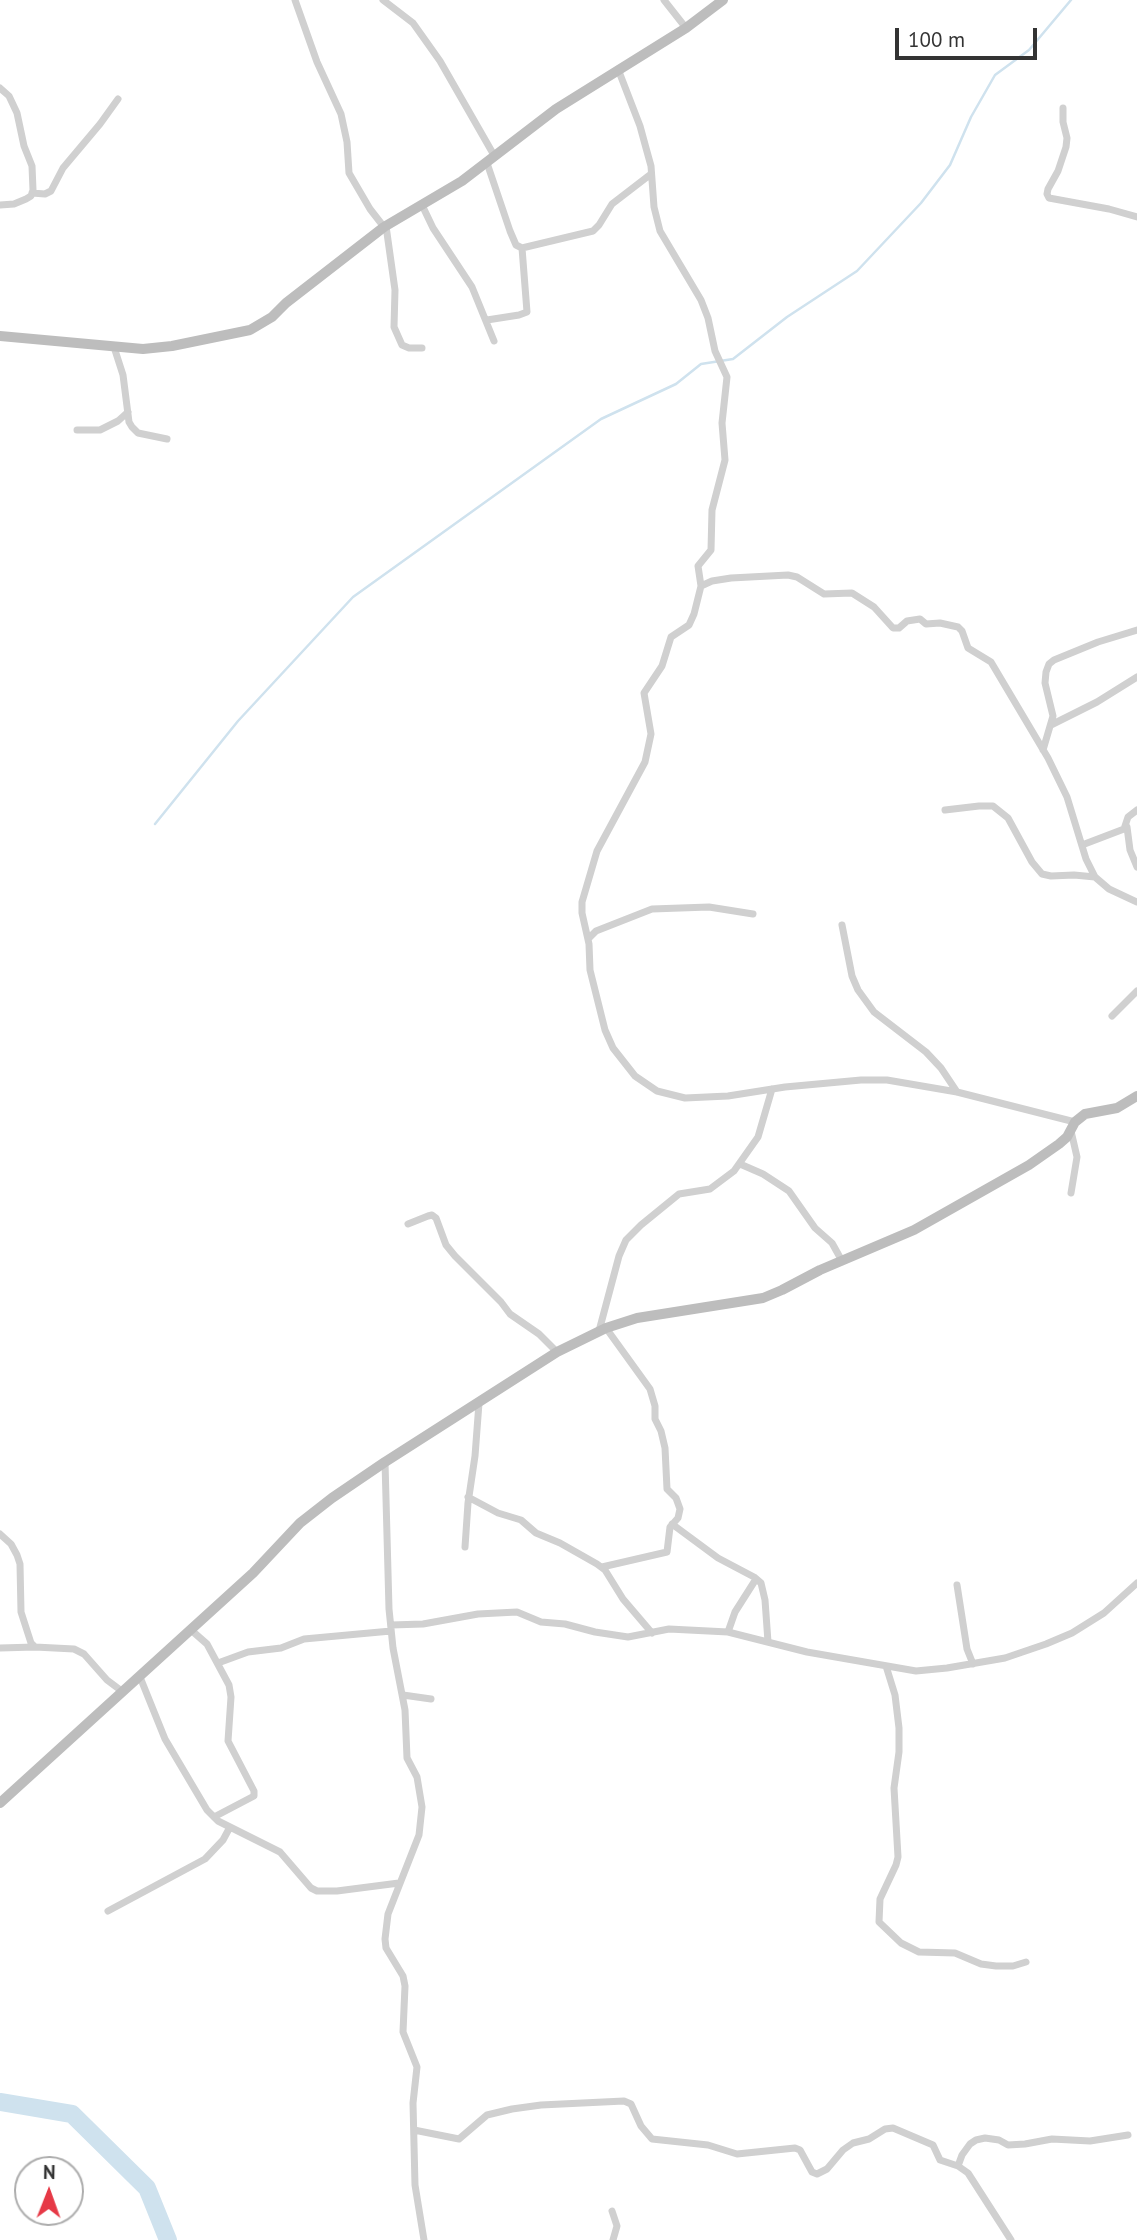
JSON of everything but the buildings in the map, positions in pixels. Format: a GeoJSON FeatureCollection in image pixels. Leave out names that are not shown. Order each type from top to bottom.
{"type":"FeatureCollection","features":[{"type":"Feature","properties":{"kind":"street"},"geometry":{"type":"LineString","coordinates":[[295,0],[317,62],[341,114],[349,173],[370,209],[385,227],[395,290],[394,327],[402,345],[422,348]]}},
{"type":"Feature","properties":{"kind":"street"},"geometry":{"type":"LineString","coordinates":[[383,0],[413,23],[440,61],[491,160],[516,245],[522,248],[593,231],[612,204],[652,174]]}},
{"type":"Feature","properties":{"kind":"street"},"geometry":{"type":"LineString","coordinates":[[664,0],[686,28]]}},
{"type":"Feature","properties":{"kind":"street"},"geometry":{"type":"LineString","coordinates":[[0,336],[114,347],[158,348],[250,330],[272,317],[286,303],[385,227],[491,160],[556,109],[686,28],[723,0]]}},
{"type":"Feature","properties":{"kind":"street"},"geometry":{"type":"LineString","coordinates":[[617,69],[640,126],[652,174],[651,189],[660,231],[701,300],[715,351],[727,377],[722,423],[725,460],[712,510],[711,550],[698,566],[701,586],[689,625],[671,637],[662,666],[645,693],[651,734],[646,762],[597,851],[582,902],[589,938],[590,970],[605,1030],[613,1048],[635,1076],[657,1091],[685,1098],[728,1096],[861,1080],[887,1080],[932,1090],[957,1092],[1073,1127]]}},
{"type":"Feature","properties":{"kind":"street"},"geometry":{"type":"LineString","coordinates":[[0,88],[9,96],[17,113],[24,146],[32,166],[32,193],[29,198],[0,205]]}},
{"type":"Feature","properties":{"kind":"street"},"geometry":{"type":"LineString","coordinates":[[32,193],[45,194],[51,191],[63,168],[118,99]]}},
{"type":"Feature","properties":{"kind":"street"},"geometry":{"type":"LineString","coordinates":[[1063,108],[1066,147],[1058,171],[1048,189],[1049,198],[1137,217]]}},
{"type":"Feature","properties":{"kind":"street"},"geometry":{"type":"LineString","coordinates":[[422,205],[433,228],[472,287],[494,341]]}},
{"type":"Feature","properties":{"kind":"street"},"geometry":{"type":"LineString","coordinates":[[487,320],[527,312],[522,248]]}},
{"type":"Feature","properties":{"kind":"street"},"geometry":{"type":"LineString","coordinates":[[114,347],[123,375],[129,422],[138,433],[167,439]]}},
{"type":"Feature","properties":{"kind":"street"},"geometry":{"type":"LineString","coordinates":[[77,430],[100,430],[118,421],[128,412]]}},
{"type":"Feature","properties":{"kind":"street"},"geometry":{"type":"LineString","coordinates":[[701,586],[731,578],[788,575],[797,577],[824,594],[852,593],[874,607],[893,628],[900,628],[907,621],[920,619],[926,624],[940,623],[958,627],[968,648],[991,662],[1043,750],[1067,797],[1095,877],[1109,889],[1137,902]]}},
{"type":"Feature","properties":{"kind":"street"},"geometry":{"type":"LineString","coordinates":[[1043,750],[1051,725],[1052,707],[1045,683],[1049,664],[1098,642],[1137,630]]}},
{"type":"Feature","properties":{"kind":"street"},"geometry":{"type":"LineString","coordinates":[[1051,725],[1097,702],[1137,677]]}},
{"type":"Feature","properties":{"kind":"street"},"geometry":{"type":"LineString","coordinates":[[945,810],[993,806],[1008,818],[1032,862],[1042,874],[1095,877]]}},
{"type":"Feature","properties":{"kind":"street"},"geometry":{"type":"LineString","coordinates":[[1137,810],[1128,817],[1126,827],[1137,867]]}},
{"type":"Feature","properties":{"kind":"street"},"geometry":{"type":"LineString","coordinates":[[1082,845],[1126,827]]}},
{"type":"Feature","properties":{"kind":"street"},"geometry":{"type":"LineString","coordinates":[[589,938],[596,931],[652,909],[709,907],[753,914]]}},
{"type":"Feature","properties":{"kind":"street"},"geometry":{"type":"LineString","coordinates":[[842,925],[852,976],[858,990],[874,1012],[926,1052],[957,1092]]}},
{"type":"Feature","properties":{"kind":"street"},"geometry":{"type":"LineString","coordinates":[[1112,1016],[1137,991]]}},
{"type":"Feature","properties":{"kind":"street"},"geometry":{"type":"LineString","coordinates":[[603,1330],[619,1256],[626,1241],[679,1194],[710,1189],[740,1164],[758,1137],[772,1089]]}},
{"type":"Feature","properties":{"kind":"street"},"geometry":{"type":"LineString","coordinates":[[0,1803],[253,1573],[300,1523],[385,1462],[557,1352],[603,1330],[637,1318],[763,1298],[914,1230],[1059,1144],[1086,1114],[1117,1108],[1137,1096]]}},
{"type":"Feature","properties":{"kind":"street"},"geometry":{"type":"LineString","coordinates":[[1070,1193],[1077,1157],[1073,1127]]}},
{"type":"Feature","properties":{"kind":"street"},"geometry":{"type":"LineString","coordinates":[[740,1164],[763,1174],[789,1191],[815,1228],[832,1243],[842,1261]]}},
{"type":"Feature","properties":{"kind":"street"},"geometry":{"type":"LineString","coordinates":[[408,1224],[432,1215],[436,1218],[446,1245],[455,1256],[510,1314],[540,1334],[557,1352]]}},
{"type":"Feature","properties":{"kind":"street"},"geometry":{"type":"LineString","coordinates":[[602,1567],[667,1552],[672,1524],[678,1518],[680,1509],[676,1498],[667,1489],[665,1448],[655,1419],[655,1406],[650,1389],[603,1330]]}},
{"type":"Feature","properties":{"kind":"street"},"geometry":{"type":"LineString","coordinates":[[466,1547],[468,1497],[479,1403]]}},
{"type":"Feature","properties":{"kind":"street"},"geometry":{"type":"LineString","coordinates":[[385,1462],[391,1628],[403,1695],[407,1758],[417,1777],[422,1807],[416,1848],[388,1914],[385,1939],[386,1948],[398,1966],[405,1986],[403,2032],[417,2067],[413,2103],[415,2185],[425,2240]]}},
{"type":"Feature","properties":{"kind":"street"},"geometry":{"type":"LineString","coordinates":[[468,1497],[498,1513],[521,1520],[536,1533],[560,1543],[602,1567],[652,1633]]}},
{"type":"Feature","properties":{"kind":"street"},"geometry":{"type":"LineString","coordinates":[[672,1524],[718,1558],[761,1583],[768,1642]]}},
{"type":"Feature","properties":{"kind":"street"},"geometry":{"type":"LineString","coordinates":[[0,1534],[11,1544],[20,1564],[21,1612],[31,1643],[35,1647]]}},
{"type":"Feature","properties":{"kind":"street"},"geometry":{"type":"LineString","coordinates":[[728,1632],[735,1612],[756,1579]]}},
{"type":"Feature","properties":{"kind":"street"},"geometry":{"type":"LineString","coordinates":[[218,1663],[248,1652],[281,1648],[304,1639],[478,1614],[517,1612],[541,1622],[565,1624],[628,1637],[669,1629],[728,1632],[807,1652],[916,1671],[1005,1658],[1072,1633],[1104,1613],[1137,1583]]}},
{"type":"Feature","properties":{"kind":"street"},"geometry":{"type":"LineString","coordinates":[[957,1585],[967,1648],[973,1664]]}},
{"type":"Feature","properties":{"kind":"street"},"geometry":{"type":"LineString","coordinates":[[191,1630],[207,1644],[229,1685],[231,1697],[228,1741],[254,1793],[254,1796],[214,1817]]}},
{"type":"Feature","properties":{"kind":"street"},"geometry":{"type":"LineString","coordinates":[[0,1648],[74,1649],[84,1654],[107,1680],[123,1692]]}},
{"type":"Feature","properties":{"kind":"street"},"geometry":{"type":"LineString","coordinates":[[886,1666],[895,1695],[898,1728],[899,1752],[894,1788],[898,1857],[897,1865],[880,1899],[879,1922],[901,1943],[919,1952],[955,1953],[981,1964],[996,1966],[1013,1966],[1026,1962]]}},
{"type":"Feature","properties":{"kind":"street"},"geometry":{"type":"LineString","coordinates":[[140,1677],[165,1739],[207,1810],[214,1817],[280,1852],[311,1888],[317,1891],[399,1883]]}},
{"type":"Feature","properties":{"kind":"street"},"geometry":{"type":"LineString","coordinates":[[403,1695],[431,1699]]}},
{"type":"Feature","properties":{"kind":"street"},"geometry":{"type":"LineString","coordinates":[[108,1912],[205,1859],[223,1840],[230,1827]]}},
{"type":"Feature","properties":{"kind":"street"},"geometry":{"type":"LineString","coordinates":[[414,2130],[459,2139],[487,2115],[504,2110],[616,2100],[631,2104],[641,2126],[652,2139],[708,2145],[737,2154],[795,2148],[800,2150],[812,2172],[817,2174],[827,2169],[853,2143],[893,2128],[933,2145],[940,2160],[958,2166],[978,2187],[1011,2240]]}},
{"type":"Feature","properties":{"kind":"street"},"geometry":{"type":"LineString","coordinates":[[958,2166],[970,2144],[985,2138],[1008,2144],[1025,2144],[1052,2139],[1090,2141],[1128,2135]]}},
{"type":"Feature","properties":{"kind":"street"},"geometry":{"type":"LineString","coordinates":[[612,2211],[617,2227],[613,2240]]}},
{"type":"Feature","properties":{"kind":"waterway"},"geometry":{"type":"LineString","coordinates":[[155,824],[238,721],[353,597],[601,419],[676,384],[701,364],[733,359],[787,317],[857,271],[921,203],[950,165],[971,117],[995,75],[1029,50],[1071,0]]}},
{"type":"Feature","properties":{"kind":"waterway"},"geometry":{"type":"LineString","coordinates":[[0,2102],[72,2114],[147,2188],[168,2240]]}}]}
